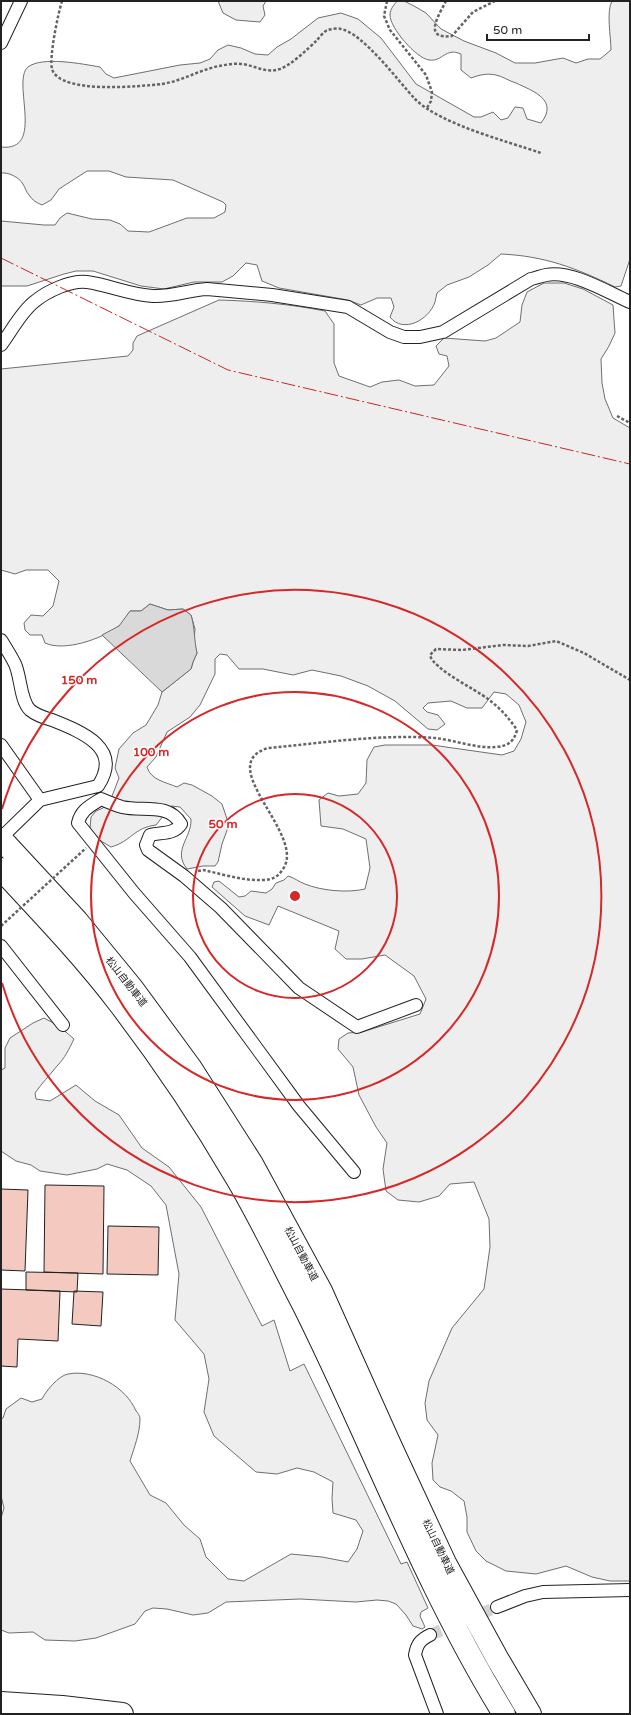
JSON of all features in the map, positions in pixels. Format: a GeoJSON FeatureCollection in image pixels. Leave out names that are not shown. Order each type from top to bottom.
{"type":"FeatureCollection","features":[{"type":"Feature","properties":{"kind":"highway","name":"松山自動車道"},"geometry":{"type":"LineString","coordinates":[[1,839],[77,921],[132,988],[190,1067],[252,1164],[321,1291],[445,1563],[497,1658],[530,1714]]}},
{"type":"Feature","properties":{"kind":"highway","name":"松山自動車道"},"geometry":{"type":"LineString","coordinates":[[1,869],[61,933],[119,1003],[175,1081],[236,1177],[303,1305],[396,1507],[485,1682],[504,1714]]}},
{"type":"Feature","properties":{"kind":"highway"},"geometry":{"type":"LineString","coordinates":[[1,1704],[62,1707],[122,1714]]}},
{"type":"Feature","properties":{"kind":"street"},"geometry":{"type":"LineString","coordinates":[[1,43],[21,1]]}},
{"type":"Feature","properties":{"kind":"street"},"geometry":{"type":"LineString","coordinates":[[1,346],[34,302],[61,287],[86,282],[126,292],[152,296],[174,296],[207,289],[264,294],[331,304],[348,307],[390,332],[404,337],[420,337],[442,332],[531,279],[547,274],[562,275],[576,279],[630,302]]}},
{"type":"Feature","properties":{"kind":"street"},"geometry":{"type":"LineString","coordinates":[[1,640],[16,665],[24,700],[30,710],[40,716],[78,731],[93,740],[101,748],[105,758],[106,767],[103,778],[98,786],[37,802],[1,839]]}},
{"type":"Feature","properties":{"kind":"street"},"geometry":{"type":"LineString","coordinates":[[1,745],[37,802]]}},
{"type":"Feature","properties":{"kind":"street"},"geometry":{"type":"LineString","coordinates":[[98,786],[101,799]]}},
{"type":"Feature","properties":{"kind":"street"},"geometry":{"type":"LineString","coordinates":[[101,799],[123,807],[164,811],[177,818],[181,824],[178,829],[173,832],[150,835],[146,845],[148,850],[184,876],[221,908],[299,988],[357,1027],[416,1005]]}},
{"type":"Feature","properties":{"kind":"street"},"geometry":{"type":"LineString","coordinates":[[101,799],[84,809],[78,824],[134,893],[190,957],[299,1106],[354,1172]]}},
{"type":"Feature","properties":{"kind":"street"},"geometry":{"type":"LineString","coordinates":[[1,946],[63,1025]]}},
{"type":"Feature","properties":{"kind":"street"},"geometry":{"type":"LineString","coordinates":[[497,1607],[525,1596],[543,1592],[630,1590]]}},
{"type":"Feature","properties":{"kind":"street"},"geometry":{"type":"LineString","coordinates":[[430,1635],[421,1639],[417,1646],[415,1655],[437,1714]]}},
{"type":"Feature","properties":{"kind":"path"},"geometry":{"type":"LineString","coordinates":[[62,1],[55,31],[52,69],[56,76],[82,86],[105,88],[162,84],[183,79],[219,66],[240,64],[256,67],[266,72],[280,69],[311,45],[327,30],[340,29],[353,34],[393,73],[416,99],[427,108],[440,116],[541,153]]}},
{"type":"Feature","properties":{"kind":"path"},"geometry":{"type":"LineString","coordinates":[[388,1],[384,16],[390,30],[426,75],[432,92],[431,101],[427,108]]}},
{"type":"Feature","properties":{"kind":"path"},"geometry":{"type":"LineString","coordinates":[[446,1],[434,24],[434,30],[437,34],[445,37],[452,36],[473,12],[494,1]]}},
{"type":"Feature","properties":{"kind":"path"},"geometry":{"type":"LineString","coordinates":[[617,416],[630,423]]}},
{"type":"Feature","properties":{"kind":"path"},"geometry":{"type":"LineString","coordinates":[[184,876],[202,870],[263,880],[278,876],[284,867],[286,845],[273,817],[255,789],[250,776],[250,766],[253,758],[259,751],[275,747],[387,738],[436,738],[494,747],[508,745],[515,739],[517,730],[506,714],[487,698],[446,673],[435,663],[430,655],[436,649],[462,650],[503,645],[528,646],[556,641],[584,653],[630,680]]}},
{"type":"Feature","properties":{"kind":"path"},"geometry":{"type":"LineString","coordinates":[[1,926],[86,848]]}},
{"type":"Feature","properties":{"kind":"shaded area"},"geometry":{"type":"Polygon","coordinates":[[[218,1],[266,1],[263,6],[265,15],[260,22],[236,20],[223,13],[218,1]]]}},
{"type":"Feature","properties":{"kind":"shaded area"},"geometry":{"type":"Polygon","coordinates":[[[397,1],[404,1],[426,13],[441,29],[464,41],[496,53],[515,63],[535,63],[563,58],[576,63],[588,59],[600,59],[611,50],[609,18],[610,6],[612,1],[630,1],[630,259],[621,286],[615,287],[587,274],[546,260],[501,254],[488,265],[469,277],[447,285],[437,293],[432,309],[422,319],[415,323],[402,324],[395,322],[390,317],[394,307],[391,298],[377,298],[361,305],[348,300],[279,288],[262,281],[257,265],[246,263],[233,276],[222,282],[194,282],[164,289],[141,286],[93,271],[76,271],[27,286],[1,286],[1,221],[55,225],[60,218],[67,213],[92,219],[110,220],[120,224],[128,231],[149,232],[187,218],[214,218],[225,212],[226,205],[223,202],[173,180],[126,177],[109,171],[87,171],[59,189],[51,200],[42,205],[35,201],[28,194],[19,179],[10,174],[1,173],[1,147],[14,146],[22,139],[25,128],[23,86],[24,75],[28,67],[34,64],[52,61],[84,64],[100,67],[106,74],[114,78],[180,65],[200,63],[210,59],[218,50],[228,45],[241,48],[255,54],[268,55],[318,18],[341,13],[358,19],[381,38],[416,84],[474,117],[481,117],[493,112],[501,120],[508,118],[515,107],[523,108],[527,119],[541,123],[546,115],[547,108],[542,97],[530,89],[496,75],[489,74],[471,78],[461,70],[461,54],[456,52],[448,53],[434,60],[429,60],[417,54],[405,42],[391,21],[390,15],[392,7],[397,1]]]}},
{"type":"Feature","properties":{"kind":"shaded area"},"geometry":{"type":"Polygon","coordinates":[[[544,283],[564,283],[583,289],[613,305],[615,333],[601,359],[602,383],[605,399],[613,418],[630,428],[630,1581],[610,1581],[592,1577],[566,1566],[536,1574],[506,1571],[486,1561],[476,1551],[467,1532],[467,1517],[464,1501],[451,1491],[440,1487],[433,1480],[432,1463],[438,1435],[427,1420],[425,1403],[429,1381],[452,1328],[484,1289],[490,1247],[489,1219],[474,1182],[450,1184],[439,1196],[419,1202],[398,1200],[386,1191],[383,1169],[387,1143],[376,1127],[359,1095],[353,1067],[338,1049],[339,1039],[348,1033],[362,1032],[420,1014],[426,999],[414,976],[385,955],[362,959],[346,959],[335,949],[339,931],[278,906],[269,925],[245,916],[212,887],[214,882],[219,881],[239,897],[245,896],[251,891],[266,893],[272,889],[276,883],[284,880],[288,876],[303,883],[327,890],[351,891],[365,889],[370,868],[366,839],[343,829],[321,826],[319,800],[328,793],[339,796],[358,794],[366,783],[367,760],[374,747],[385,745],[432,745],[502,755],[514,751],[521,739],[526,722],[519,705],[506,694],[494,692],[482,708],[467,708],[451,701],[428,703],[423,708],[427,712],[438,715],[445,724],[437,730],[428,729],[395,701],[368,686],[341,676],[312,670],[293,675],[263,669],[239,669],[227,655],[220,654],[215,659],[215,674],[200,705],[190,717],[167,732],[156,757],[147,767],[152,775],[159,780],[177,787],[184,783],[192,785],[212,796],[222,804],[229,825],[222,844],[218,862],[215,866],[203,866],[187,869],[181,856],[189,832],[191,819],[180,807],[171,806],[156,825],[142,829],[124,841],[111,847],[101,841],[90,829],[91,817],[96,811],[103,808],[112,796],[119,778],[115,768],[119,749],[133,733],[146,725],[158,705],[162,692],[191,669],[197,653],[194,642],[195,629],[191,615],[183,609],[168,610],[150,604],[141,611],[130,611],[120,625],[103,635],[83,643],[62,646],[53,645],[45,643],[42,635],[30,635],[25,630],[24,623],[31,615],[43,616],[53,606],[59,581],[48,570],[26,570],[15,574],[1,570],[1,369],[128,356],[133,350],[133,343],[137,336],[219,300],[232,300],[285,305],[325,311],[334,324],[334,363],[339,376],[370,387],[382,382],[399,380],[415,386],[434,385],[449,366],[447,356],[439,354],[436,346],[444,338],[485,341],[496,338],[520,322],[522,305],[527,292],[544,283]]]}},
{"type":"Feature","properties":{"kind":"shaded area"},"geometry":{"type":"Polygon","coordinates":[[[150,604],[168,610],[183,609],[191,615],[194,629],[197,653],[191,669],[162,692],[102,635],[119,626],[130,611],[141,611],[150,604]]]}},
{"type":"Feature","properties":{"kind":"shaded area"},"geometry":{"type":"Polygon","coordinates":[[[44,1018],[59,1026],[74,1039],[62,1060],[35,1093],[36,1099],[50,1101],[76,1085],[95,1101],[119,1115],[142,1148],[169,1167],[201,1207],[262,1326],[274,1320],[290,1371],[304,1364],[401,1564],[407,1562],[428,1608],[421,1612],[420,1616],[425,1627],[422,1629],[413,1626],[396,1604],[388,1601],[377,1600],[356,1602],[300,1599],[226,1602],[208,1613],[193,1615],[167,1609],[153,1608],[145,1611],[135,1624],[96,1638],[75,1641],[45,1640],[33,1632],[9,1633],[1,1630],[1,1518],[4,1508],[1,1496],[1,1419],[3,1418],[6,1409],[21,1398],[32,1402],[42,1399],[49,1388],[64,1375],[78,1373],[98,1377],[117,1387],[125,1394],[139,1415],[140,1419],[138,1435],[130,1461],[150,1495],[166,1503],[184,1525],[200,1539],[206,1557],[228,1579],[244,1581],[291,1554],[322,1557],[348,1562],[357,1549],[363,1531],[356,1520],[333,1513],[333,1482],[314,1472],[297,1468],[277,1474],[256,1472],[214,1436],[204,1412],[209,1379],[204,1354],[175,1320],[179,1274],[166,1205],[151,1186],[127,1170],[107,1164],[97,1169],[67,1175],[40,1171],[31,1165],[16,1161],[1,1151],[1,1070],[5,1068],[5,1048],[10,1038],[33,1023],[44,1018]]]}},
{"type":"Feature","properties":{"kind":"building"},"geometry":{"type":"Polygon","coordinates":[[[45,1185],[104,1186],[103,1274],[44,1272],[45,1185]]]}},
{"type":"Feature","properties":{"kind":"building"},"geometry":{"type":"Polygon","coordinates":[[[1,1189],[28,1190],[25,1271],[1,1270],[1,1189]]]}},
{"type":"Feature","properties":{"kind":"building"},"geometry":{"type":"Polygon","coordinates":[[[108,1226],[159,1227],[158,1275],[107,1274],[108,1226]]]}},
{"type":"Feature","properties":{"kind":"building"},"geometry":{"type":"Polygon","coordinates":[[[26,1272],[78,1273],[77,1292],[26,1290],[26,1272]]]}},
{"type":"Feature","properties":{"kind":"building"},"geometry":{"type":"Polygon","coordinates":[[[1,1289],[60,1291],[58,1341],[18,1339],[17,1367],[1,1366],[1,1289]]]}},
{"type":"Feature","properties":{"kind":"building"},"geometry":{"type":"Polygon","coordinates":[[[74,1291],[103,1292],[101,1326],[72,1324],[74,1291]]]}},
{"type":"Feature","properties":{"kind":"tunnel"},"geometry":{"type":"LineString","coordinates":[[430,1635],[497,1607]]}},
{"type":"Feature","properties":{"kind":"power"},"geometry":{"type":"LineString","coordinates":[[1,258],[228,370],[630,464]]}}]}
